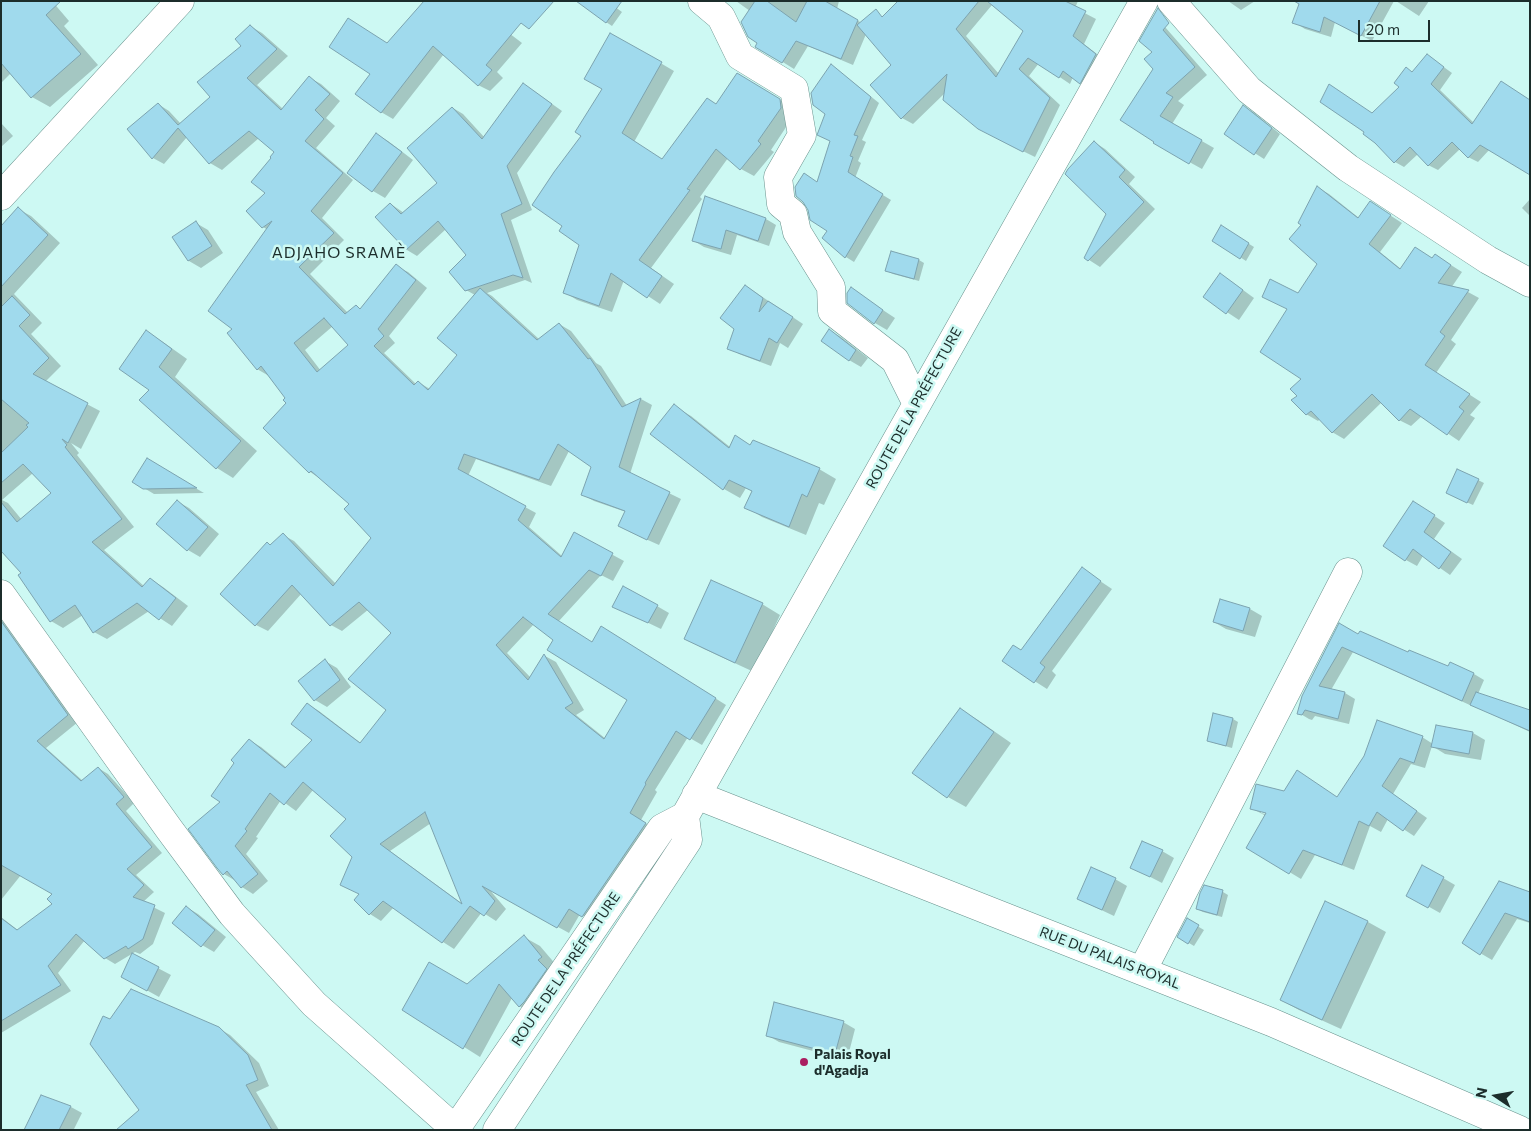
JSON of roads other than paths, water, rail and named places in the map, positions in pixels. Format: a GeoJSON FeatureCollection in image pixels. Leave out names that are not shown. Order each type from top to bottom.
{"type":"FeatureCollection","features":[{"type":"Feature","properties":{"kind":"street"},"geometry":{"type":"LineString","coordinates":[[1,196],[180,1]]}},
{"type":"Feature","properties":{"kind":"street"},"geometry":{"type":"LineString","coordinates":[[702,1],[721,17],[740,56],[794,89],[802,135],[778,177],[781,204],[793,214],[797,232],[831,287],[832,311],[895,360],[917,404]]}},
{"type":"Feature","properties":{"kind":"street","name":"ROUTE DE LA PRÉFECTURE"},"geometry":{"type":"LineString","coordinates":[[455,1129],[662,828],[690,806],[1144,1]]}},
{"type":"Feature","properties":{"kind":"street"},"geometry":{"type":"LineString","coordinates":[[1171,1],[1248,90],[1348,168],[1488,260],[1530,283]]}},
{"type":"Feature","properties":{"kind":"street"},"geometry":{"type":"LineString","coordinates":[[1142,971],[1348,572]]}},
{"type":"Feature","properties":{"kind":"street"},"geometry":{"type":"LineString","coordinates":[[1,594],[163,821],[232,914],[314,1004],[455,1129]]}},
{"type":"Feature","properties":{"kind":"street"},"geometry":{"type":"LineString","coordinates":[[497,1130],[688,840],[690,806]]}},
{"type":"Feature","properties":{"kind":"street","name":"RUE DU PALAIS ROYAL"},"geometry":{"type":"LineString","coordinates":[[690,806],[1142,971],[1271,1022],[1520,1130]]}},
{"type":"Feature","properties":{"kind":"place","name":"Palais Royal d'Agadja"},"geometry":{"type":"Point","coordinates":[804,1062]}},
{"type":"Feature","properties":{"kind":"district","name":"ADJAHO SRAMÈ"},"geometry":{"type":"Point","coordinates":[339,253]}}]}
